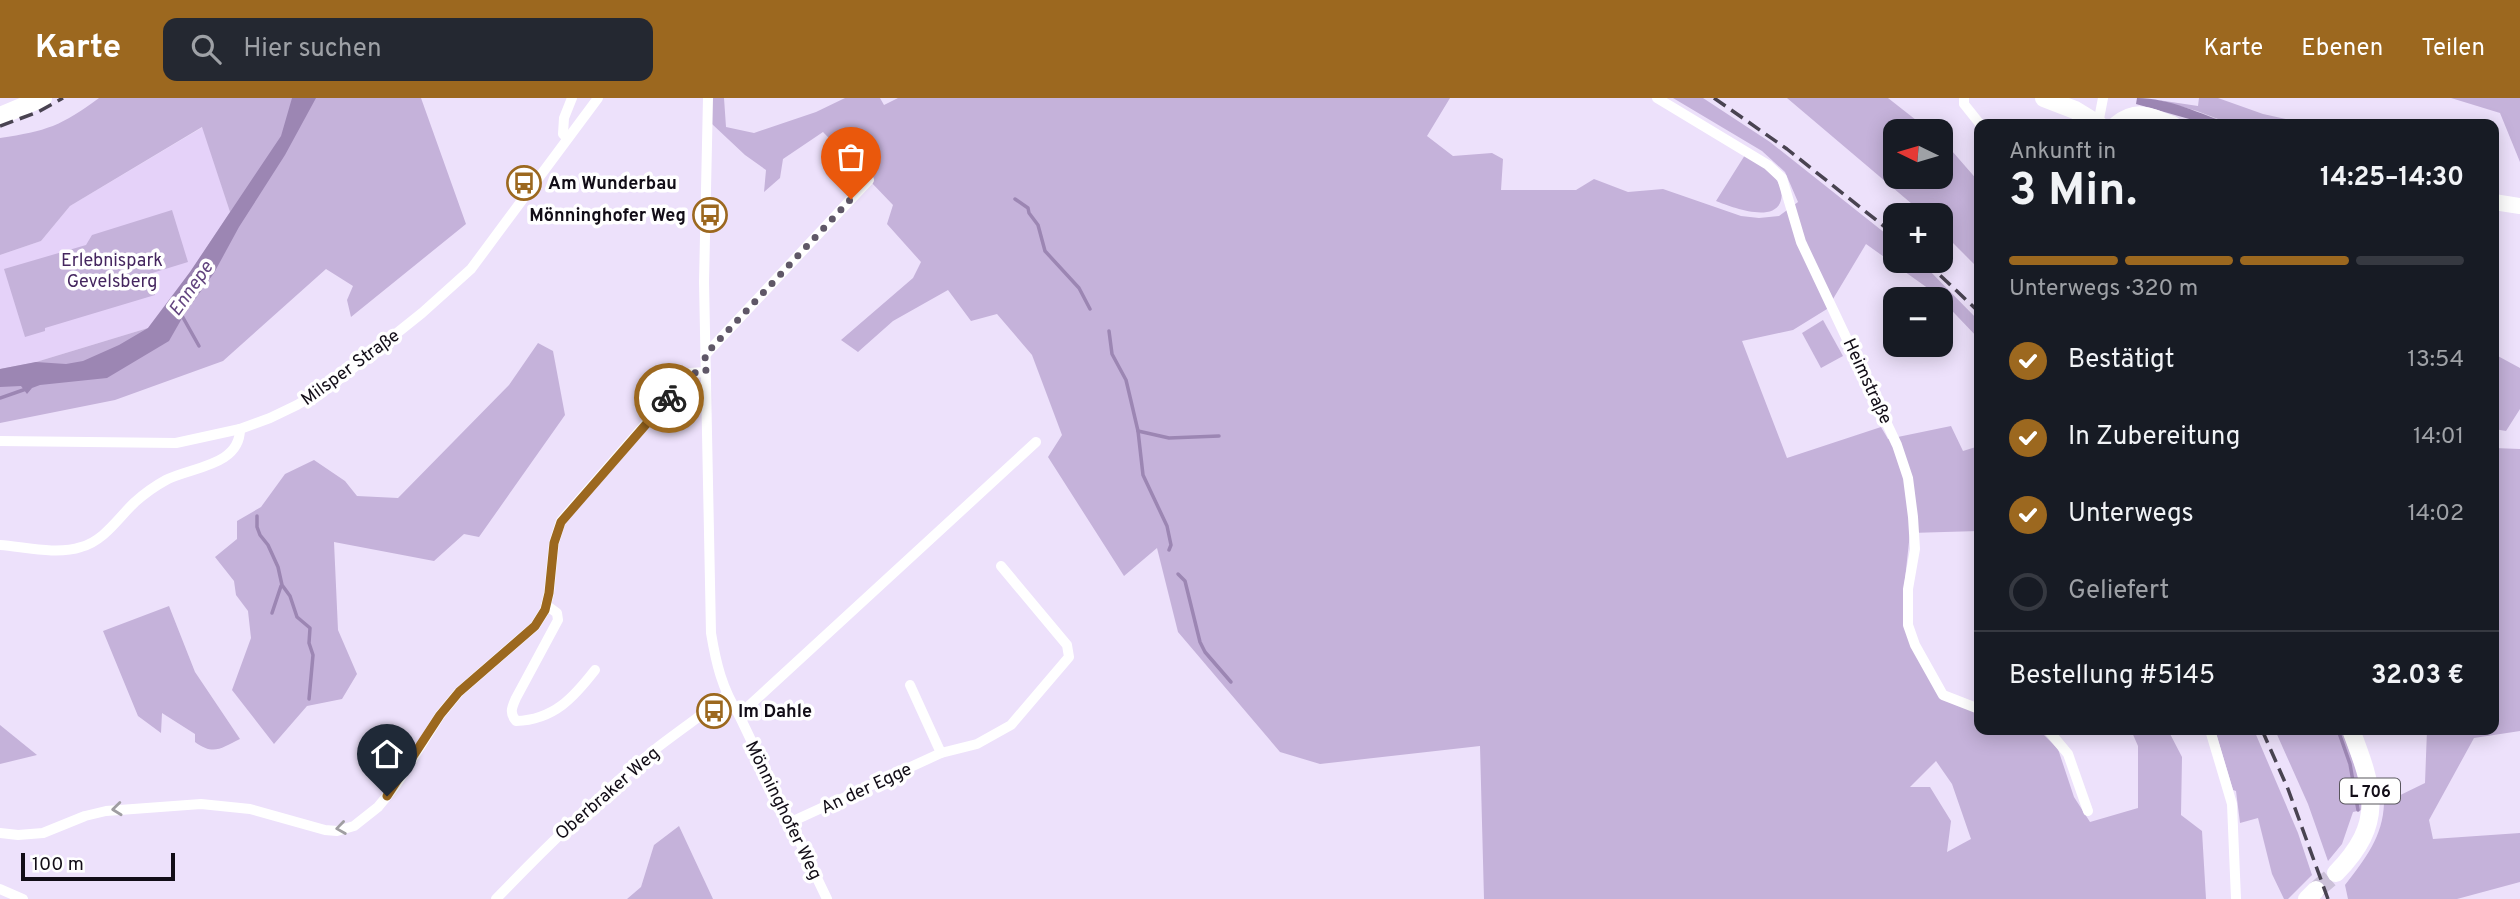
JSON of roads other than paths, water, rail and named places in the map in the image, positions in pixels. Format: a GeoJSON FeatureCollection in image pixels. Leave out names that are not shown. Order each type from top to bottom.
{"type":"FeatureCollection","features":[{"type":"Feature","properties":{"kind":"main road"},"geometry":{"type":"LineString","coordinates":[[0,116],[43,98]]}},
{"type":"Feature","properties":{"kind":"main road"},"geometry":{"type":"LineString","coordinates":[[2044,98],[2090,119]]}},
{"type":"Feature","properties":{"kind":"main road"},"geometry":{"type":"LineString","coordinates":[[2124,119],[2134,113],[2158,119]]}},
{"type":"Feature","properties":{"kind":"main road"},"geometry":{"type":"LineString","coordinates":[[2499,203],[2520,205]]}},
{"type":"Feature","properties":{"kind":"main road","name":"L 706"},"geometry":{"type":"LineString","coordinates":[[2336,873],[2355,853],[2371,814],[2370,784],[2353,735]]}},
{"type":"Feature","properties":{"kind":"street"},"geometry":{"type":"LineString","coordinates":[[567,138],[562,127],[572,98]]}},
{"type":"Feature","properties":{"kind":"street","name":"Milsper Straße"},"geometry":{"type":"LineString","coordinates":[[0,441],[176,443],[240,429],[291,408],[323,390],[449,290],[490,244],[598,98]]}},
{"type":"Feature","properties":{"kind":"street","name":"Mönninghofer Weg"},"geometry":{"type":"LineString","coordinates":[[708,98],[704,282],[711,633],[717,668],[726,695],[739,715],[827,899]]}},
{"type":"Feature","properties":{"kind":"street","name":"Heimstraße"},"geometry":{"type":"LineString","coordinates":[[1657,98],[1768,165],[1782,178],[1801,242],[1897,445],[1908,478],[1915,549],[1908,589],[1909,625],[1915,645],[1943,695],[1974,707]]}},
{"type":"Feature","properties":{"kind":"street"},"geometry":{"type":"LineString","coordinates":[[1964,98],[1964,104],[1976,119]]}},
{"type":"Feature","properties":{"kind":"street"},"geometry":{"type":"LineString","coordinates":[[2099,119],[2103,98]]}},
{"type":"Feature","properties":{"kind":"street"},"geometry":{"type":"LineString","coordinates":[[705,355],[869,180]]}},
{"type":"Feature","properties":{"kind":"street"},"geometry":{"type":"LineString","coordinates":[[0,833],[43,833],[106,810],[201,804],[250,809],[325,830],[338,831],[355,826],[378,807],[396,785],[440,715],[459,692],[535,626],[546,605],[554,543],[561,522],[690,373],[706,372]]}},
{"type":"Feature","properties":{"kind":"street"},"geometry":{"type":"LineString","coordinates":[[0,545],[70,550],[87,545],[99,538],[155,486],[177,475],[223,459],[233,450],[240,436],[240,429]]}},
{"type":"Feature","properties":{"kind":"street"},"geometry":{"type":"LineString","coordinates":[[739,715],[1036,442]]}},
{"type":"Feature","properties":{"kind":"street","name":"An der Egge"},"geometry":{"type":"LineString","coordinates":[[791,822],[941,753],[977,744],[1011,725],[1069,657],[1067,645],[1002,566]]}},
{"type":"Feature","properties":{"kind":"street"},"geometry":{"type":"LineString","coordinates":[[546,605],[557,613],[558,620],[516,698],[511,711],[512,717],[516,721],[543,718],[575,695],[595,670]]}},
{"type":"Feature","properties":{"kind":"street"},"geometry":{"type":"LineString","coordinates":[[910,685],[941,753]]}},
{"type":"Feature","properties":{"kind":"street","name":"Oberbraker Weg"},"geometry":{"type":"LineString","coordinates":[[495,899],[597,799],[726,695]]}},
{"type":"Feature","properties":{"kind":"street"},"geometry":{"type":"LineString","coordinates":[[2052,735],[2068,754],[2088,811]]}},
{"type":"Feature","properties":{"kind":"street"},"geometry":{"type":"LineString","coordinates":[[2211,735],[2232,804],[2236,899]]}},
{"type":"Feature","properties":{"kind":"street"},"geometry":{"type":"LineString","coordinates":[[0,889],[23,899]]}},
{"type":"Feature","properties":{"kind":"water","name":"Ennepe"},"geometry":{"type":"Polygon","coordinates":[[[292,98],[316,98],[214,273],[185,313],[169,341],[107,378],[40,385],[27,394],[21,386],[0,387],[0,369],[36,362],[66,364],[83,361],[148,328],[190,272],[281,136],[292,98]]]}},
{"type":"Feature","properties":{"kind":"water"},"geometry":{"type":"Polygon","coordinates":[[[2137,98],[2149,99],[2216,119],[2189,119],[2136,104],[2137,98]]]}},
{"type":"Feature","properties":{"kind":"waterway"},"geometry":{"type":"LineString","coordinates":[[1015,199],[1028,208],[1038,225],[1045,251],[1079,288],[1090,309]]}},
{"type":"Feature","properties":{"kind":"waterway","name":"Ennepe"},"geometry":{"type":"LineString","coordinates":[[181,314],[199,346]]}},
{"type":"Feature","properties":{"kind":"waterway"},"geometry":{"type":"LineString","coordinates":[[1109,331],[1112,354],[1126,380],[1131,401],[1138,431],[1143,475],[1167,526],[1171,545],[1169,550]]}},
{"type":"Feature","properties":{"kind":"waterway"},"geometry":{"type":"LineString","coordinates":[[0,398],[26,389]]}},
{"type":"Feature","properties":{"kind":"waterway"},"geometry":{"type":"LineString","coordinates":[[1138,431],[1169,438],[1219,436]]}},
{"type":"Feature","properties":{"kind":"waterway"},"geometry":{"type":"LineString","coordinates":[[257,516],[260,535],[278,567],[282,585],[290,596],[297,617],[310,628],[309,643],[313,655],[309,699]]}},
{"type":"Feature","properties":{"kind":"waterway"},"geometry":{"type":"LineString","coordinates":[[1178,574],[1185,581],[1200,642],[1205,652],[1231,682]]}},
{"type":"Feature","properties":{"kind":"waterway"},"geometry":{"type":"LineString","coordinates":[[272,613],[281,586]]}},
{"type":"Feature","properties":{"kind":"waterway"},"geometry":{"type":"LineString","coordinates":[[2340,735],[2350,764],[2358,810]]}},
{"type":"Feature","properties":{"kind":"tunnel"},"geometry":{"type":"LineString","coordinates":[[2316,890],[2336,873]]}},
{"type":"Feature","properties":{"kind":"railway"},"geometry":{"type":"LineString","coordinates":[[0,126],[38,112],[63,98]]}},
{"type":"Feature","properties":{"kind":"railway"},"geometry":{"type":"LineString","coordinates":[[1714,98],[1787,149],[1883,225]]}},
{"type":"Feature","properties":{"kind":"railway"},"geometry":{"type":"LineString","coordinates":[[1938,273],[1974,307]]}},
{"type":"Feature","properties":{"kind":"railway"},"geometry":{"type":"LineString","coordinates":[[2264,735],[2288,789],[2328,899]]}},
{"type":"Feature","properties":{"kind":"place","name":"Am Wunderbau"},"geometry":{"type":"Point","coordinates":[524,183]}},
{"type":"Feature","properties":{"kind":"place","name":"Mönninghofer Weg"},"geometry":{"type":"Point","coordinates":[710,215]}},
{"type":"Feature","properties":{"kind":"place","name":"Im Dahle"},"geometry":{"type":"Point","coordinates":[714,711]}},
{"type":"Feature","properties":{"kind":"park label","name":"Erlebnispark Gevelsberg"},"geometry":{"type":"Point","coordinates":[112,270]}}]}
